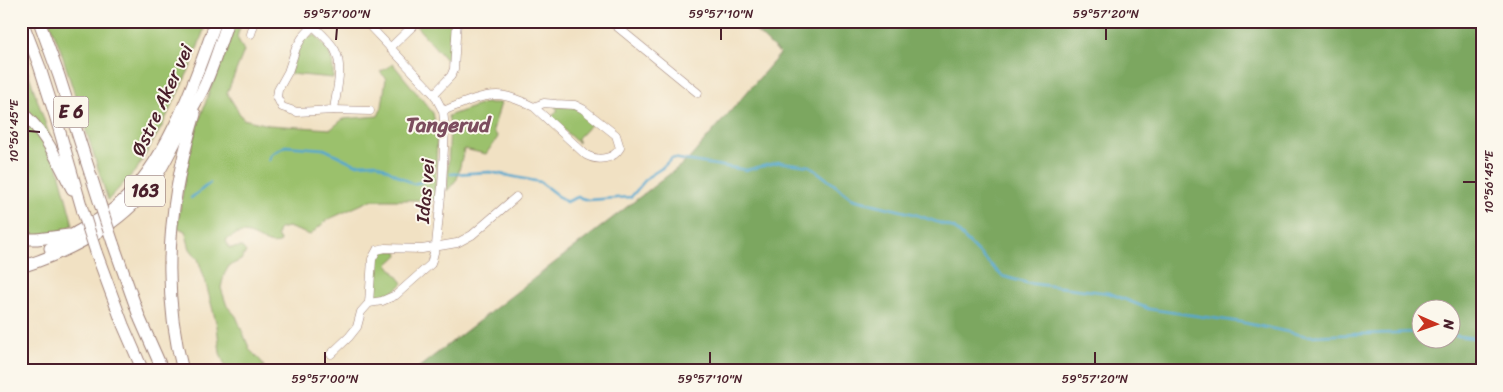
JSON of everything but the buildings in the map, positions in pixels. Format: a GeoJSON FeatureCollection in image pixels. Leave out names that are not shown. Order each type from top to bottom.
{"type":"FeatureCollection","features":[{"type":"Feature","properties":{"kind":"highway","name":"E 6"},"geometry":{"type":"LineString","coordinates":[[22,21],[39,65],[96,252],[123,325],[143,371]]}},
{"type":"Feature","properties":{"kind":"highway","name":"E 6"},"geometry":{"type":"LineString","coordinates":[[39,21],[140,320],[163,371]]}},
{"type":"Feature","properties":{"kind":"highway","name":"Østre Aker vei"},"geometry":{"type":"LineString","coordinates":[[21,258],[57,245],[94,223],[119,205],[135,188],[153,164],[185,100],[216,21]]}},
{"type":"Feature","properties":{"kind":"highway","name":"Østre Aker vei"},"geometry":{"type":"LineString","coordinates":[[21,266],[48,256],[98,232],[143,194],[166,160],[203,89],[228,21]]}},
{"type":"Feature","properties":{"kind":"highway"},"geometry":{"type":"LineString","coordinates":[[183,371],[170,297],[170,237],[180,172],[203,89]]}},
{"type":"Feature","properties":{"kind":"highway","name":"E 6"},"geometry":{"type":"LineString","coordinates":[[21,112],[35,125],[50,145],[82,210]]}},
{"type":"Feature","properties":{"kind":"highway"},"geometry":{"type":"LineString","coordinates":[[21,239],[73,235]]}},
{"type":"Feature","properties":{"kind":"street"},"geometry":{"type":"LineString","coordinates":[[251,34],[255,21]]}},
{"type":"Feature","properties":{"kind":"street","name":"Idas vei"},"geometry":{"type":"LineString","coordinates":[[365,21],[434,94],[443,111],[446,128],[436,245],[432,264],[396,295],[382,301],[369,303]]}},
{"type":"Feature","properties":{"kind":"street"},"geometry":{"type":"LineString","coordinates":[[390,48],[418,21]]}},
{"type":"Feature","properties":{"kind":"street"},"geometry":{"type":"LineString","coordinates":[[434,94],[451,76],[454,69],[457,21]]}},
{"type":"Feature","properties":{"kind":"street"},"geometry":{"type":"LineString","coordinates":[[610,21],[698,93]]}},
{"type":"Feature","properties":{"kind":"street"},"geometry":{"type":"LineString","coordinates":[[334,110],[339,62],[336,52],[310,24],[296,48],[288,72],[278,90],[277,97],[282,107],[297,112],[334,110],[370,112]]}},
{"type":"Feature","properties":{"kind":"street"},"geometry":{"type":"LineString","coordinates":[[443,111],[484,97],[498,95],[520,100],[534,107],[586,155],[594,159],[613,156],[620,148],[616,135],[575,105],[544,103],[534,107]]}},
{"type":"Feature","properties":{"kind":"street"},"geometry":{"type":"LineString","coordinates":[[331,354],[357,327],[362,312],[369,303],[372,259],[377,250],[385,248],[422,249],[436,245],[457,243],[472,235],[516,197]]}},
{"type":"Feature","properties":{"kind":"green space"},"geometry":{"type":"Polygon","coordinates":[[[49,21],[207,21],[191,66],[161,128],[137,169],[108,200],[60,48],[49,21]]]}},
{"type":"Feature","properties":{"kind":"green space"},"geometry":{"type":"Polygon","coordinates":[[[234,21],[242,21],[237,37],[244,51],[227,93],[243,119],[269,125],[331,129],[343,119],[378,116],[382,107],[386,78],[380,72],[393,64],[433,113],[437,133],[435,200],[371,200],[327,220],[310,235],[288,227],[279,229],[277,236],[281,242],[276,244],[265,242],[255,236],[244,233],[237,234],[226,240],[229,248],[242,247],[246,252],[241,260],[229,266],[224,275],[221,288],[227,306],[236,316],[250,350],[261,361],[266,371],[227,371],[220,353],[217,326],[198,259],[190,249],[185,231],[177,227],[188,160],[196,130],[234,21]]]}},
{"type":"Feature","properties":{"kind":"green space"},"geometry":{"type":"Polygon","coordinates":[[[422,21],[451,21],[449,63],[416,26],[422,21]]]}},
{"type":"Feature","properties":{"kind":"green space"},"geometry":{"type":"Polygon","coordinates":[[[745,21],[1482,21],[1482,371],[414,371],[689,159],[780,54],[745,21]]]}},
{"type":"Feature","properties":{"kind":"green space"},"geometry":{"type":"Polygon","coordinates":[[[316,35],[330,55],[333,65],[333,78],[290,74],[298,49],[304,39],[316,35]]]}},
{"type":"Feature","properties":{"kind":"green space"},"geometry":{"type":"Polygon","coordinates":[[[21,52],[50,137],[73,225],[21,248],[21,52]]]}},
{"type":"Feature","properties":{"kind":"green space"},"geometry":{"type":"Polygon","coordinates":[[[485,103],[501,103],[493,130],[498,137],[486,154],[464,149],[457,179],[447,191],[450,125],[448,116],[485,103]]]}},
{"type":"Feature","properties":{"kind":"green space"},"geometry":{"type":"Polygon","coordinates":[[[554,106],[578,108],[593,122],[578,138],[578,143],[551,118],[558,110],[554,106]]]}},
{"type":"Feature","properties":{"kind":"green space"},"geometry":{"type":"Polygon","coordinates":[[[384,251],[397,251],[398,255],[388,264],[403,283],[390,294],[373,299],[374,264],[377,256],[384,251]]]}},
{"type":"Feature","properties":{"kind":"waterway"},"geometry":{"type":"LineString","coordinates":[[269,160],[272,154],[285,146],[324,149],[355,164],[376,163],[413,184],[425,181]]}},
{"type":"Feature","properties":{"kind":"waterway"},"geometry":{"type":"LineString","coordinates":[[451,174],[490,172],[540,182],[566,202],[578,197],[588,200],[631,197],[648,177],[662,168],[672,158],[747,170],[779,162],[810,166],[853,199],[914,214],[954,228],[1002,276],[1027,283],[1109,293],[1149,309],[1240,322],[1307,336],[1410,332]]}},
{"type":"Feature","properties":{"kind":"waterway"},"geometry":{"type":"LineString","coordinates":[[191,198],[210,183]]}},
{"type":"Feature","properties":{"kind":"waterway"},"geometry":{"type":"LineString","coordinates":[[1460,336],[1482,339]]}},
{"type":"Feature","properties":{"kind":"district","name":"Tangerud"},"geometry":{"type":"Point","coordinates":[448,125]}}]}
